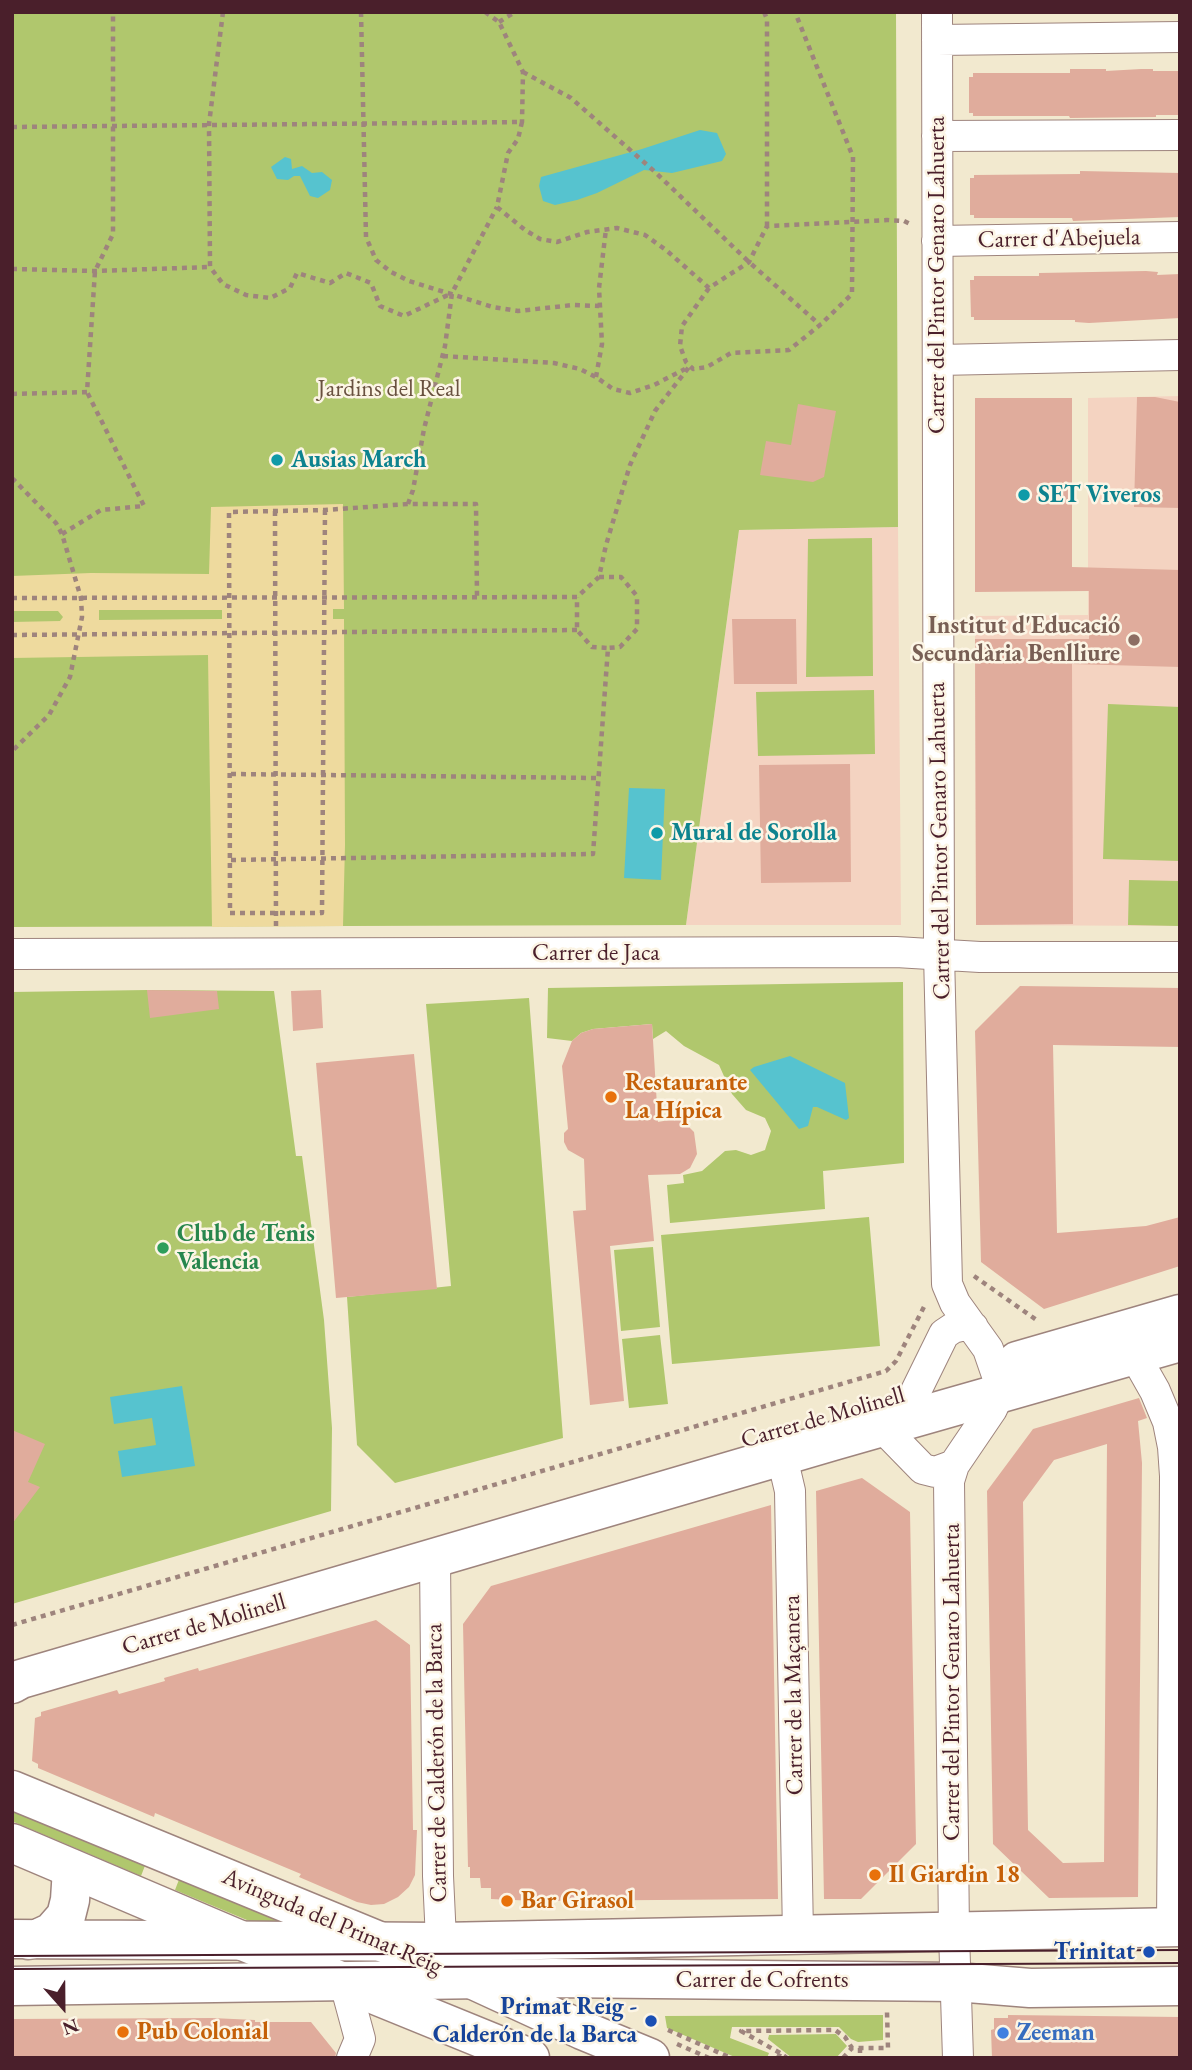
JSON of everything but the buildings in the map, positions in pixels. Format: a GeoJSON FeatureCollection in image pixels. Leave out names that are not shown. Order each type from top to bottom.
{"type":"FeatureCollection","features":[{"type":"Feature","properties":{"kind":"street"},"geometry":{"type":"LineString","coordinates":[[937,26],[1180,37]]}},
{"type":"Feature","properties":{"kind":"street","name":"Carrer del Pintor Genaro Lahuerta"},"geometry":{"type":"LineString","coordinates":[[937,26],[939,954],[947,1284],[955,1303],[988,1349],[997,1381],[987,1419],[954,1465],[949,1481],[958,2058]]}},
{"type":"Feature","properties":{"kind":"street"},"geometry":{"type":"LineString","coordinates":[[937,146],[1180,135]]}},
{"type":"Feature","properties":{"kind":"street"},"geometry":{"type":"LineString","coordinates":[[937,146],[1180,152]]}},
{"type":"Feature","properties":{"kind":"street","name":"Carrer d'Abejuela"},"geometry":{"type":"LineString","coordinates":[[938,249],[1180,237]]}},
{"type":"Feature","properties":{"kind":"street","name":"Carrer d'Abejuela"},"geometry":{"type":"LineString","coordinates":[[938,249],[1180,252]]}},
{"type":"Feature","properties":{"kind":"street"},"geometry":{"type":"LineString","coordinates":[[938,360],[1180,355]]}},
{"type":"Feature","properties":{"kind":"street","name":"Carrer de Jaca"},"geometry":{"type":"LineString","coordinates":[[12,954],[939,954],[980,957],[1180,957]]}},
{"type":"Feature","properties":{"kind":"street","name":"Carrer de Molinell"},"geometry":{"type":"LineString","coordinates":[[12,1653],[394,1558],[435,1558],[469,1535],[782,1457],[882,1427],[997,1381],[1180,1314]]}},
{"type":"Feature","properties":{"kind":"street"},"geometry":{"type":"LineString","coordinates":[[916,1391],[944,1334],[965,1325],[973,1327]]}},
{"type":"Feature","properties":{"kind":"street","name":"Carrer de Molinell"},"geometry":{"type":"LineString","coordinates":[[12,1684],[20,1679],[916,1391],[997,1381],[1135,1354],[1180,1342]]}},
{"type":"Feature","properties":{"kind":"street"},"geometry":{"type":"LineString","coordinates":[[1135,1354],[1175,1430],[1176,1927]]}},
{"type":"Feature","properties":{"kind":"street","name":"Carrer de Molinell"},"geometry":{"type":"LineString","coordinates":[[882,1427],[923,1469],[934,1472],[954,1465]]}},
{"type":"Feature","properties":{"kind":"street","name":"Carrer de la Maçanera"},"geometry":{"type":"LineString","coordinates":[[782,1457],[790,1491],[798,1935]]}},
{"type":"Feature","properties":{"kind":"street","name":"Carrer de Calderón de la Barca"},"geometry":{"type":"LineString","coordinates":[[435,1558],[451,1963]]}},
{"type":"Feature","properties":{"kind":"street","name":"Avinguda del Primat Reig"},"geometry":{"type":"LineString","coordinates":[[12,1790],[381,1942],[451,1963],[582,2030],[650,2058]]}},
{"type":"Feature","properties":{"kind":"street","name":"Avinguda del Primat Reig"},"geometry":{"type":"LineString","coordinates":[[12,1843],[245,1942],[344,1980],[530,2058]]}},
{"type":"Feature","properties":{"kind":"street"},"geometry":{"type":"LineString","coordinates":[[17,1939],[37,1939],[52,1932],[65,1916],[70,1900],[72,1869]]}},
{"type":"Feature","properties":{"kind":"street","name":"Carrer de Cofrents"},"geometry":{"type":"LineString","coordinates":[[12,1986],[344,1980],[451,1963],[798,1935],[1176,1927]]}},
{"type":"Feature","properties":{"kind":"street"},"geometry":{"type":"LineString","coordinates":[[17,1939],[381,1942]]}},
{"type":"Feature","properties":{"kind":"street","name":"Carrer de Cofrents"},"geometry":{"type":"LineString","coordinates":[[451,1963],[956,1982],[1030,1988],[1180,1986]]}},
{"type":"Feature","properties":{"kind":"street"},"geometry":{"type":"LineString","coordinates":[[344,1980],[360,2039],[352,2058]]}},
{"type":"Feature","properties":{"kind":"path"},"geometry":{"type":"LineString","coordinates":[[62,534],[101,510],[144,506],[88,392],[95,271],[113,234],[113,12]]}},
{"type":"Feature","properties":{"kind":"path"},"geometry":{"type":"LineString","coordinates":[[223,12],[209,124],[210,267],[223,284],[246,295],[270,298],[290,288],[297,273],[330,284],[346,273],[371,283],[380,306],[404,316],[452,293]]}},
{"type":"Feature","properties":{"kind":"path"},"geometry":{"type":"LineString","coordinates":[[360,12],[366,237],[376,260],[409,281],[494,307],[518,311],[573,305],[599,306]]}},
{"type":"Feature","properties":{"kind":"path"},"geometry":{"type":"LineString","coordinates":[[499,22],[515,12]]}},
{"type":"Feature","properties":{"kind":"path"},"geometry":{"type":"LineString","coordinates":[[689,367],[680,346],[682,326],[709,288],[749,262],[768,226],[764,12]]}},
{"type":"Feature","properties":{"kind":"path"},"geometry":{"type":"LineString","coordinates":[[443,356],[554,363],[580,369],[613,388],[630,393],[654,385],[689,367],[707,367],[731,353],[789,350],[852,294],[853,157],[795,12]]}},
{"type":"Feature","properties":{"kind":"path"},"geometry":{"type":"LineString","coordinates":[[408,504],[443,356],[452,293],[497,207],[508,153],[518,139],[522,121],[523,72],[499,22],[488,13]]}},
{"type":"Feature","properties":{"kind":"path"},"geometry":{"type":"LineString","coordinates":[[523,72],[571,99],[654,171],[749,262],[820,325]]}},
{"type":"Feature","properties":{"kind":"path"},"geometry":{"type":"LineString","coordinates":[[12,127],[522,121]]}},
{"type":"Feature","properties":{"kind":"path"},"geometry":{"type":"LineString","coordinates":[[497,207],[540,239],[557,242],[587,232],[617,228],[645,235],[709,288]]}},
{"type":"Feature","properties":{"kind":"path"},"geometry":{"type":"LineString","coordinates":[[768,226],[904,221]]}},
{"type":"Feature","properties":{"kind":"path"},"geometry":{"type":"LineString","coordinates":[[596,377],[602,344],[599,306],[606,229]]}},
{"type":"Feature","properties":{"kind":"path"},"geometry":{"type":"LineString","coordinates":[[12,269],[95,271],[210,267]]}},
{"type":"Feature","properties":{"kind":"path"},"geometry":{"type":"LineString","coordinates":[[12,598],[577,597],[599,577],[630,465],[655,411],[689,367]]}},
{"type":"Feature","properties":{"kind":"path"},"geometry":{"type":"LineString","coordinates":[[12,394],[88,392]]}},
{"type":"Feature","properties":{"kind":"path"},"geometry":{"type":"LineString","coordinates":[[12,478],[56,523],[62,534],[81,598],[82,617],[70,677],[49,715],[12,751]]}},
{"type":"Feature","properties":{"kind":"path"},"geometry":{"type":"LineString","coordinates":[[325,510],[322,913],[230,913],[229,512],[325,510],[408,504],[476,504],[477,597]]}},
{"type":"Feature","properties":{"kind":"path"},"geometry":{"type":"LineString","coordinates":[[275,511],[276,934]]}},
{"type":"Feature","properties":{"kind":"path"},"geometry":{"type":"LineString","coordinates":[[577,597],[577,629],[592,647],[620,647],[637,629],[637,596],[621,577],[599,577]]}},
{"type":"Feature","properties":{"kind":"path"},"geometry":{"type":"LineString","coordinates":[[12,635],[577,629]]}},
{"type":"Feature","properties":{"kind":"path"},"geometry":{"type":"LineString","coordinates":[[231,860],[593,854],[608,648]]}},
{"type":"Feature","properties":{"kind":"path"},"geometry":{"type":"LineString","coordinates":[[231,774],[597,778]]}},
{"type":"Feature","properties":{"kind":"path"},"geometry":{"type":"LineString","coordinates":[[967,1275],[975,1276],[1041,1323],[1048,1324]]}},
{"type":"Feature","properties":{"kind":"path"},"geometry":{"type":"LineString","coordinates":[[12,1625],[886,1371],[896,1361],[931,1298]]}},
{"type":"Feature","properties":{"kind":"path"},"geometry":{"type":"LineString","coordinates":[[843,2058],[852,2049],[887,2048],[887,2003]]}},
{"type":"Feature","properties":{"kind":"path"},"geometry":{"type":"LineString","coordinates":[[787,2058],[741,2031],[835,2030],[845,2037],[852,2049]]}},
{"type":"Feature","properties":{"kind":"path"},"geometry":{"type":"LineString","coordinates":[[860,2048],[860,2058]]}},
{"type":"Feature","properties":{"kind":"shaded area"},"geometry":{"type":"Polygon","coordinates":[[[1180,396],[1180,926],[976,925],[975,616],[1088,615],[1088,398],[1180,396]]]}},
{"type":"Feature","properties":{"kind":"shaded area"},"geometry":{"type":"Polygon","coordinates":[[[898,527],[901,925],[686,925],[739,530],[898,527]]]}},
{"type":"Feature","properties":{"kind":"green space","name":"Jardins del Real"},"geometry":{"type":"Polygon","coordinates":[[[12,12],[896,12],[898,527],[739,530],[686,925],[12,927],[12,12]]]}},
{"type":"Feature","properties":{"kind":"green space"},"geometry":{"type":"Polygon","coordinates":[[[872,538],[873,676],[806,677],[808,539],[872,538]]]}},
{"type":"Feature","properties":{"kind":"green space"},"geometry":{"type":"Polygon","coordinates":[[[874,690],[875,754],[758,756],[756,692],[874,690]]]}},
{"type":"Feature","properties":{"kind":"green space"},"geometry":{"type":"Polygon","coordinates":[[[1108,704],[1180,707],[1180,861],[1103,859],[1108,704]]]}},
{"type":"Feature","properties":{"kind":"green space"},"geometry":{"type":"Polygon","coordinates":[[[1129,880],[1180,881],[1180,926],[1128,925],[1129,880]]]}},
{"type":"Feature","properties":{"kind":"green space"},"geometry":{"type":"Polygon","coordinates":[[[903,982],[904,1163],[823,1171],[825,1209],[670,1223],[667,1185],[684,1183],[683,1175],[702,1171],[725,1151],[736,1150],[751,1155],[765,1150],[771,1131],[765,1118],[746,1110],[732,1094],[719,1065],[684,1046],[666,1031],[653,1039],[652,1024],[593,1029],[581,1033],[572,1041],[547,1038],[548,988],[903,982]]]}},
{"type":"Feature","properties":{"kind":"green space","name":"Club de Tenis Valencia"},"geometry":{"type":"Polygon","coordinates":[[[274,991],[296,1156],[302,1156],[324,1320],[332,1428],[331,1511],[12,1604],[12,992],[274,991]]]}},
{"type":"Feature","properties":{"kind":"green space"},"geometry":{"type":"Polygon","coordinates":[[[529,998],[563,1438],[395,1483],[357,1445],[347,1297],[451,1286],[426,1004],[529,998]]]}},
{"type":"Feature","properties":{"kind":"green space"},"geometry":{"type":"Polygon","coordinates":[[[869,1217],[880,1346],[672,1364],[661,1235],[869,1217]]]}},
{"type":"Feature","properties":{"kind":"green space"},"geometry":{"type":"Polygon","coordinates":[[[653,1247],[660,1327],[621,1331],[614,1250],[653,1247]]]}},
{"type":"Feature","properties":{"kind":"green space"},"geometry":{"type":"Polygon","coordinates":[[[660,1335],[668,1404],[629,1408],[622,1339],[660,1335]]]}},
{"type":"Feature","properties":{"kind":"green space"},"geometry":{"type":"Polygon","coordinates":[[[14,1808],[146,1863],[141,1876],[14,1822],[14,1808]]]}},
{"type":"Feature","properties":{"kind":"green space"},"geometry":{"type":"Polygon","coordinates":[[[180,1877],[302,1929],[278,1933],[175,1890],[180,1877]]]}},
{"type":"Feature","properties":{"kind":"green space"},"geometry":{"type":"Polygon","coordinates":[[[883,2015],[883,2040],[858,2042],[839,2027],[732,2027],[730,2038],[769,2053],[767,2058],[737,2058],[667,2028],[665,2016],[883,2015]]]}},
{"type":"Feature","properties":{"kind":"green space"},"geometry":{"type":"Polygon","coordinates":[[[836,2034],[847,2046],[836,2058],[792,2058],[768,2039],[769,2035],[836,2034]]]}},
{"type":"Feature","properties":{"kind":"sand"},"geometry":{"type":"Polygon","coordinates":[[[343,504],[344,609],[333,609],[333,619],[344,619],[343,926],[212,927],[208,655],[12,658],[12,622],[60,621],[63,617],[58,611],[12,611],[12,576],[91,573],[209,574],[211,507],[343,504]],[[99,610],[99,620],[222,619],[222,610],[99,610]]]}},
{"type":"Feature","properties":{"kind":"water"},"geometry":{"type":"Polygon","coordinates":[[[700,130],[717,133],[726,154],[722,161],[672,173],[644,170],[577,200],[555,205],[543,201],[539,186],[541,177],[700,130]]]}},
{"type":"Feature","properties":{"kind":"water"},"geometry":{"type":"Polygon","coordinates":[[[285,157],[291,159],[292,169],[302,166],[312,173],[322,172],[332,180],[330,190],[318,198],[310,196],[300,176],[288,180],[277,179],[271,167],[285,157]]]}},
{"type":"Feature","properties":{"kind":"water"},"geometry":{"type":"Polygon","coordinates":[[[629,788],[665,789],[661,880],[624,878],[629,788]]]}},
{"type":"Feature","properties":{"kind":"water"},"geometry":{"type":"Polygon","coordinates":[[[790,1056],[845,1083],[849,1118],[846,1120],[813,1107],[808,1126],[799,1129],[750,1070],[790,1056]]]}},
{"type":"Feature","properties":{"kind":"water"},"geometry":{"type":"Polygon","coordinates":[[[182,1386],[195,1466],[122,1477],[118,1451],[156,1445],[152,1418],[114,1424],[110,1397],[182,1386]]]}},
{"type":"Feature","properties":{"kind":"tram line"},"geometry":{"type":"LineString","coordinates":[[12,1956],[1180,1950]]}},
{"type":"Feature","properties":{"kind":"tram line"},"geometry":{"type":"LineString","coordinates":[[12,1969],[1180,1963]]}},
{"type":"Feature","properties":{"kind":"place","name":"Ausias March"},"geometry":{"type":"Point","coordinates":[277,460]}},
{"type":"Feature","properties":{"kind":"place","name":"SET Viveros"},"geometry":{"type":"Point","coordinates":[1024,495]}},
{"type":"Feature","properties":{"kind":"place","name":"Institut d'Educació Secundària Benlliure"},"geometry":{"type":"Point","coordinates":[1134,640]}},
{"type":"Feature","properties":{"kind":"place","name":"Mural de Sorolla"},"geometry":{"type":"Point","coordinates":[657,833]}},
{"type":"Feature","properties":{"kind":"place","name":"Restaurante La Hípica"},"geometry":{"type":"Point","coordinates":[611,1097]}},
{"type":"Feature","properties":{"kind":"place","name":"Club de Tenis Valencia"},"geometry":{"type":"Point","coordinates":[163,1248]}},
{"type":"Feature","properties":{"kind":"place","name":"Il Giardin 18"},"geometry":{"type":"Point","coordinates":[875,1875]}},
{"type":"Feature","properties":{"kind":"place","name":"Bar Girasol"},"geometry":{"type":"Point","coordinates":[507,1901]}},
{"type":"Feature","properties":{"kind":"place","name":"Trinitat"},"geometry":{"type":"Point","coordinates":[1149,1952]}},
{"type":"Feature","properties":{"kind":"place","name":"Primat Reig - Calderón de la Barca"},"geometry":{"type":"Point","coordinates":[651,2021]}},
{"type":"Feature","properties":{"kind":"place","name":"Pub Colonial"},"geometry":{"type":"Point","coordinates":[123,2032]}},
{"type":"Feature","properties":{"kind":"place","name":"Zeeman"},"geometry":{"type":"Point","coordinates":[1003,2033]}}]}
